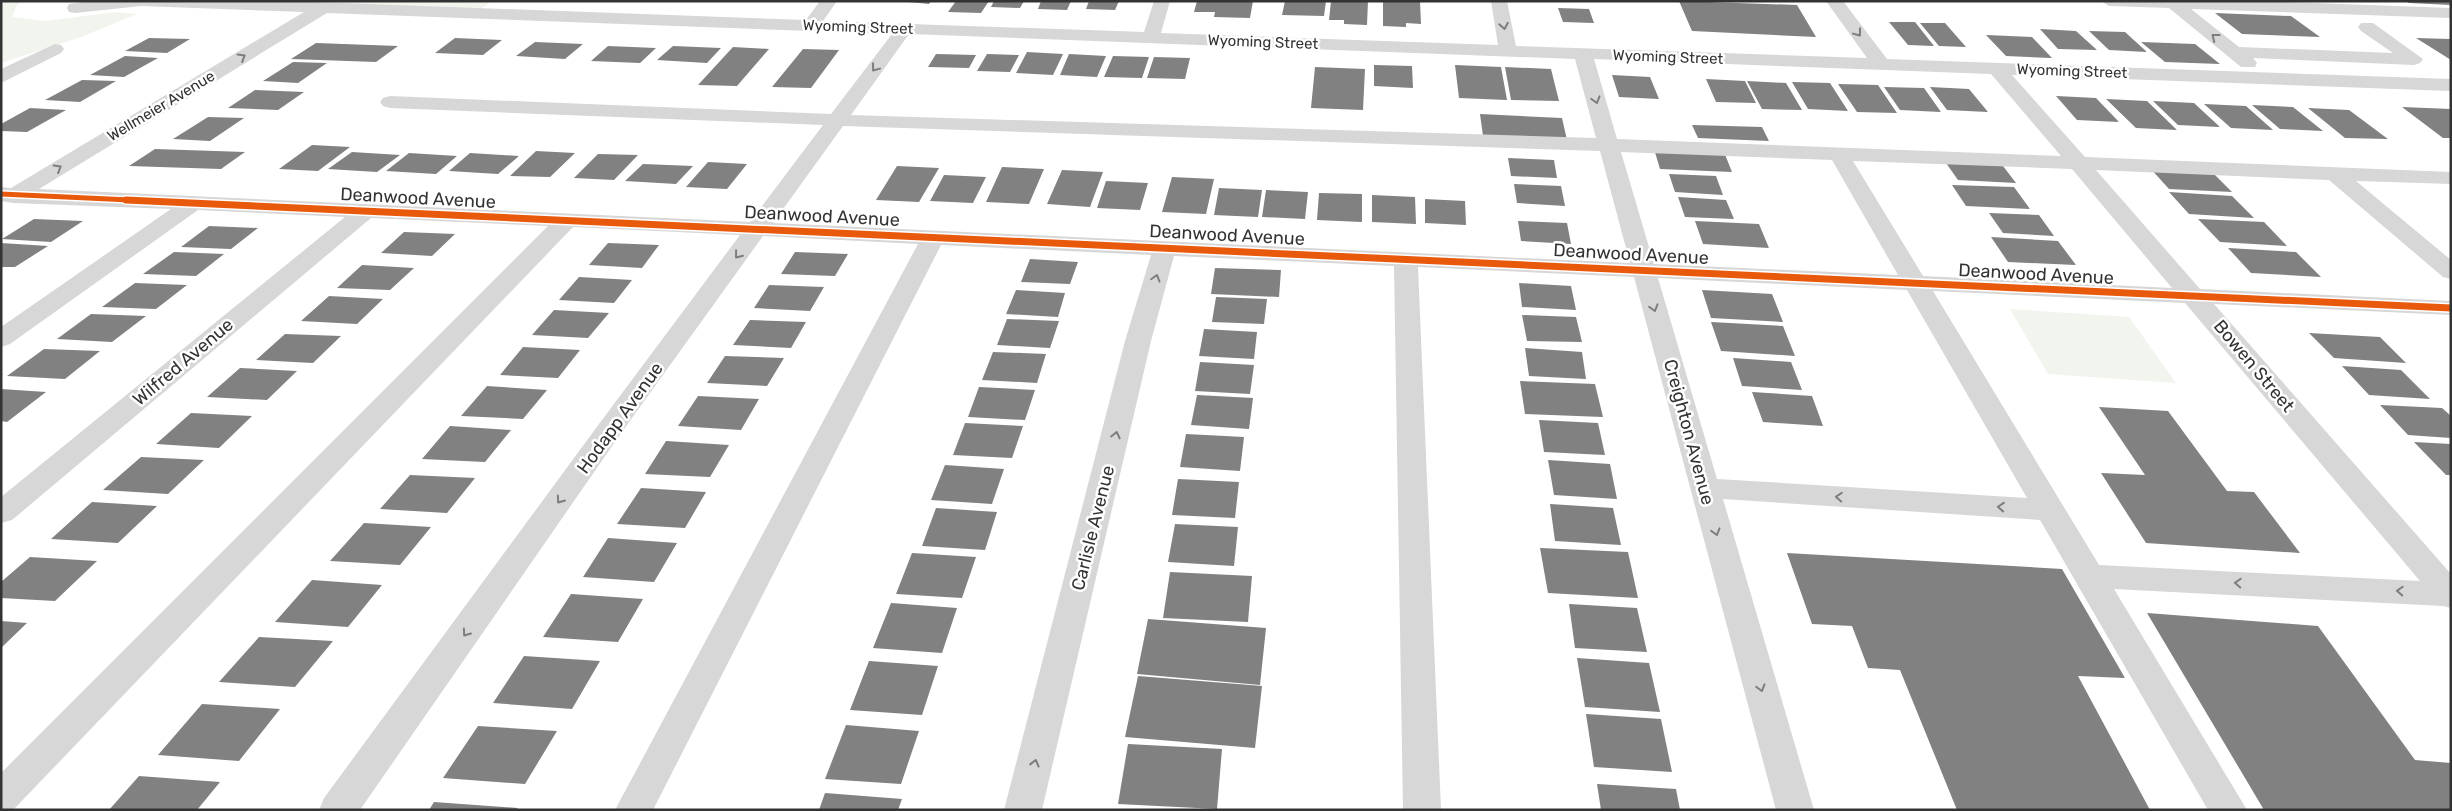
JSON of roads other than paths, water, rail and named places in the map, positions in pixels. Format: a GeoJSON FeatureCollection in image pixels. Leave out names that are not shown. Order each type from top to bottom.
{"type":"FeatureCollection","features":[{"type":"Feature","properties":{"kind":"street"},"geometry":{"type":"LineString","coordinates":[[475,14],[492,1]]}},
{"type":"Feature","properties":{"kind":"street"},"geometry":{"type":"LineString","coordinates":[[810,25],[829,1]]}},
{"type":"Feature","properties":{"kind":"street"},"geometry":{"type":"LineString","coordinates":[[1151,38],[1162,1]]}},
{"type":"Feature","properties":{"kind":"street"},"geometry":{"type":"LineString","coordinates":[[1499,1],[1508,51]]}},
{"type":"Feature","properties":{"kind":"street"},"geometry":{"type":"LineString","coordinates":[[1834,1],[1881,64]]}},
{"type":"Feature","properties":{"kind":"street"},"geometry":{"type":"LineString","coordinates":[[2109,1],[2348,6],[2451,13]]}},
{"type":"Feature","properties":{"kind":"street","name":"Wyoming Street"},"geometry":{"type":"LineString","coordinates":[[75,8],[115,2],[181,2],[321,9],[2451,84]]}},
{"type":"Feature","properties":{"kind":"street"},"geometry":{"type":"LineString","coordinates":[[2171,2],[2267,78]]}},
{"type":"Feature","properties":{"kind":"street","name":"Wellmeier Avenue"},"geometry":{"type":"LineString","coordinates":[[6,197],[321,9]]}},
{"type":"Feature","properties":{"kind":"street"},"geometry":{"type":"LineString","coordinates":[[2367,27],[2451,84]]}},
{"type":"Feature","properties":{"kind":"street","name":"Hodapp Avenue"},"geometry":{"type":"LineString","coordinates":[[338,810],[609,430],[904,29]]}},
{"type":"Feature","properties":{"kind":"street"},"geometry":{"type":"LineString","coordinates":[[1,77],[56,49]]}},
{"type":"Feature","properties":{"kind":"street"},"geometry":{"type":"LineString","coordinates":[[2233,52],[2414,59]]}},
{"type":"Feature","properties":{"kind":"street","name":"Creighton Avenue"},"geometry":{"type":"LineString","coordinates":[[1583,54],[1795,810]]}},
{"type":"Feature","properties":{"kind":"street","name":"Bowen Street"},"geometry":{"type":"LineString","coordinates":[[1997,69],[2195,296],[2450,595]]}},
{"type":"Feature","properties":{"kind":"street"},"geometry":{"type":"LineString","coordinates":[[390,102],[836,120],[1838,153],[2451,178]]}},
{"type":"Feature","properties":{"kind":"street"},"geometry":{"type":"LineString","coordinates":[[1838,153],[1917,283],[2228,810]]}},
{"type":"Feature","properties":{"kind":"street"},"geometry":{"type":"LineString","coordinates":[[2334,173],[2451,272]]}},
{"type":"Feature","properties":{"kind":"street","name":"Deanwood Avenue"},"geometry":{"type":"LineString","coordinates":[[6,197],[195,202],[2451,308]]}},
{"type":"Feature","properties":{"kind":"street"},"geometry":{"type":"LineString","coordinates":[[1,339],[195,202]]}},
{"type":"Feature","properties":{"kind":"street","name":"Wilfred Avenue"},"geometry":{"type":"LineString","coordinates":[[1,513],[366,211]]}},
{"type":"Feature","properties":{"kind":"street"},"geometry":{"type":"LineString","coordinates":[[1,798],[566,220]]}},
{"type":"Feature","properties":{"kind":"street"},"geometry":{"type":"LineString","coordinates":[[634,810],[933,237]]}},
{"type":"Feature","properties":{"kind":"street","name":"Carlisle Avenue"},"geometry":{"type":"LineString","coordinates":[[1023,810],[1138,342],[1165,247]]}},
{"type":"Feature","properties":{"kind":"street"},"geometry":{"type":"LineString","coordinates":[[1406,259],[1422,810]]}},
{"type":"Feature","properties":{"kind":"street"},"geometry":{"type":"LineString","coordinates":[[1704,488],[2050,510]]}},
{"type":"Feature","properties":{"kind":"street"},"geometry":{"type":"LineString","coordinates":[[2090,576],[2450,595]]}}]}
